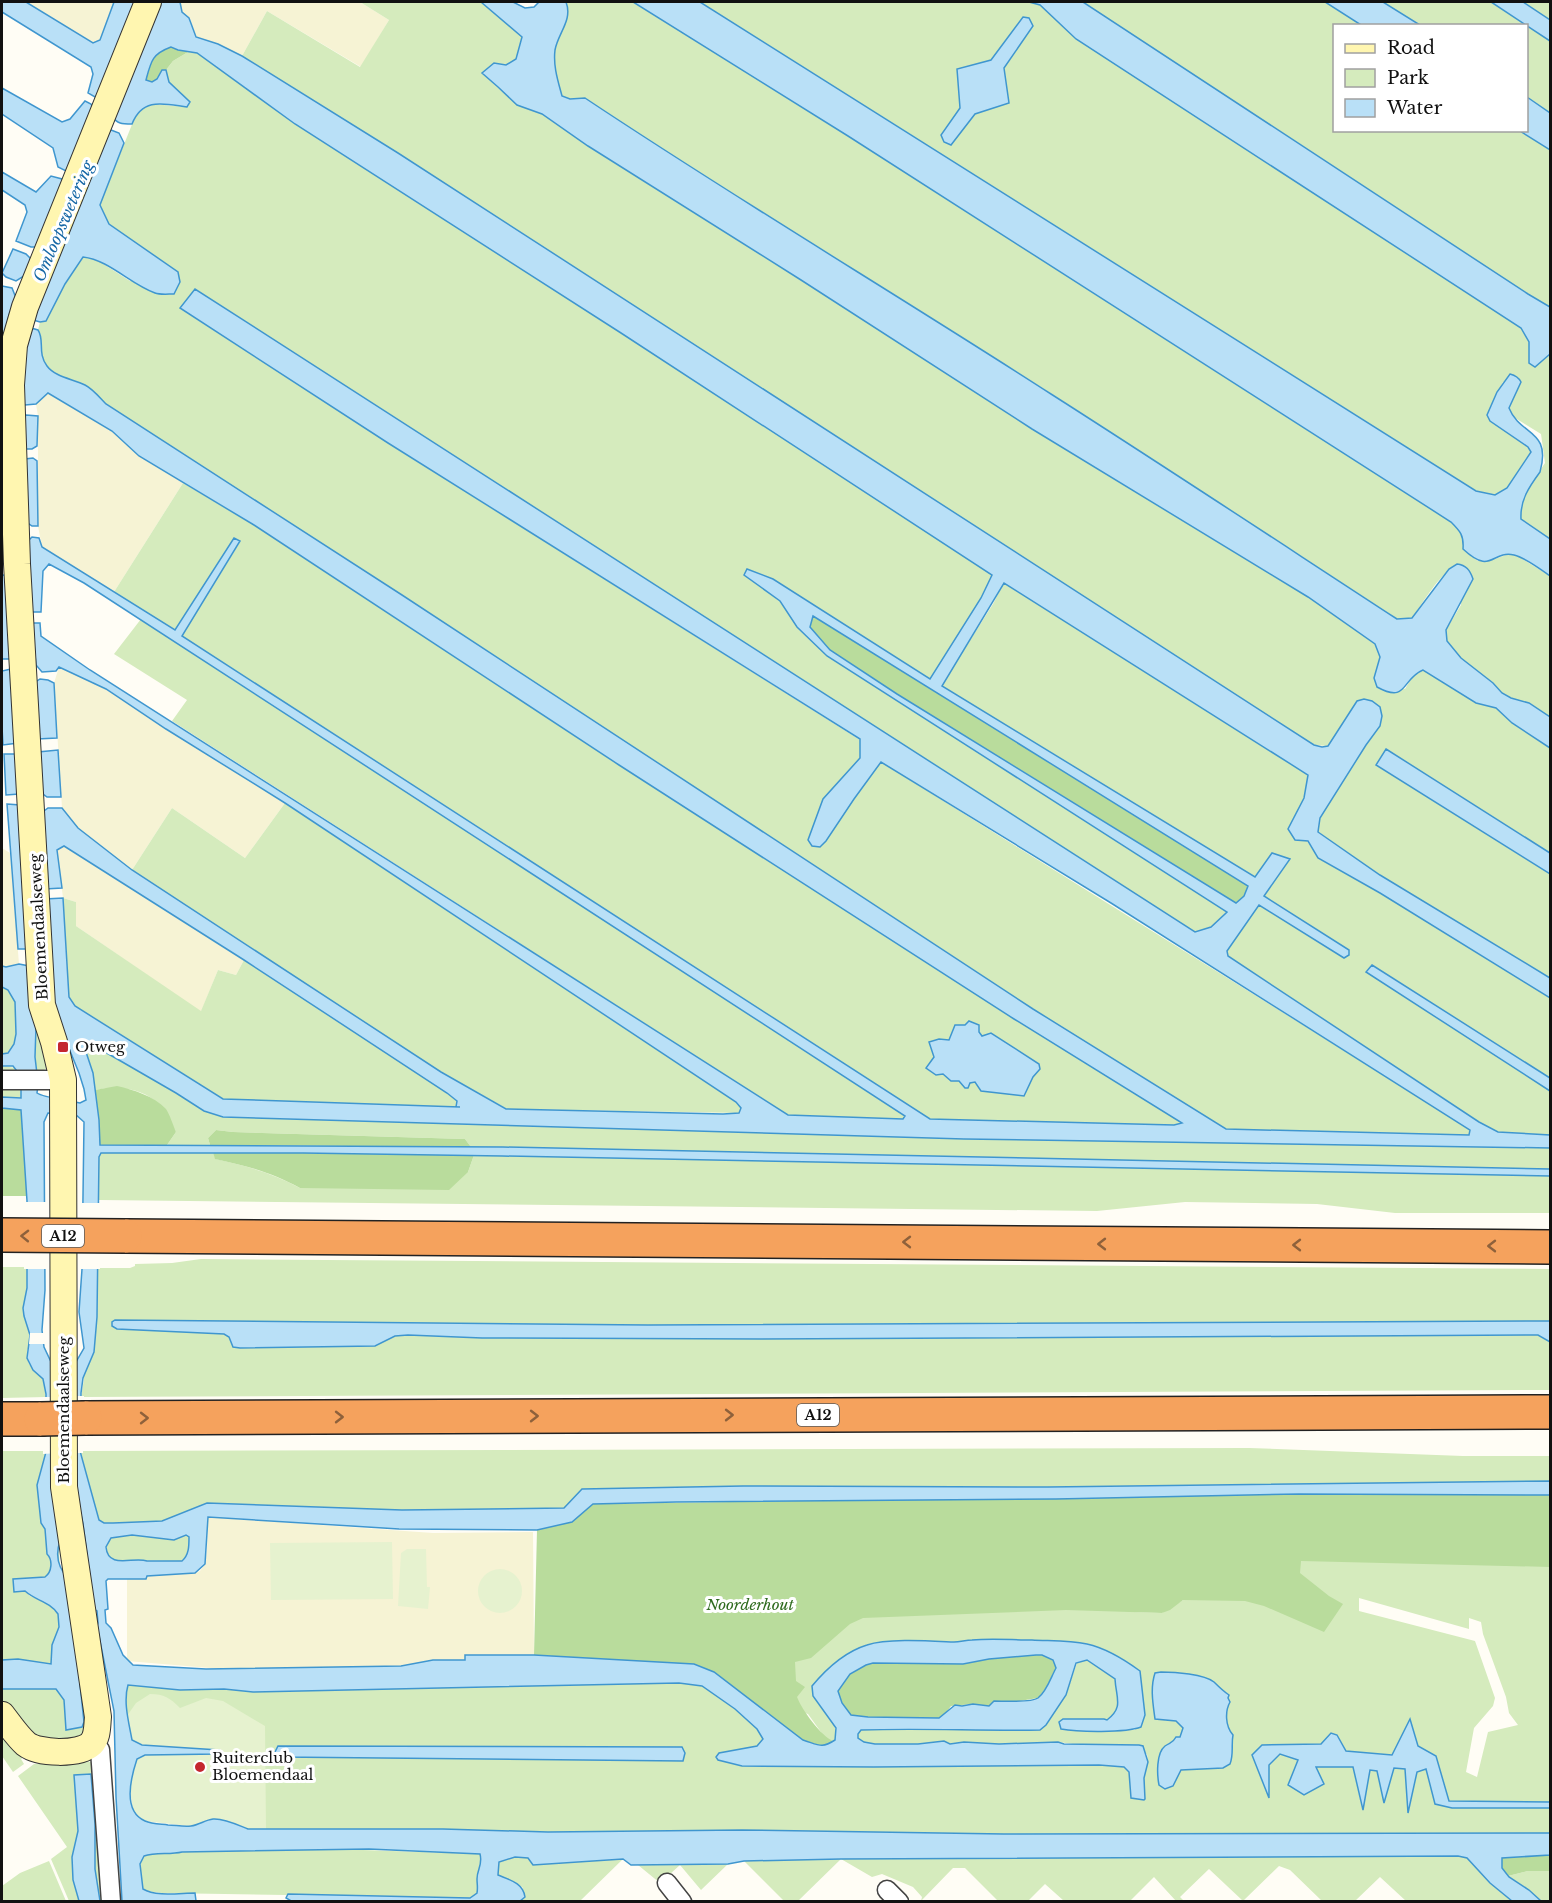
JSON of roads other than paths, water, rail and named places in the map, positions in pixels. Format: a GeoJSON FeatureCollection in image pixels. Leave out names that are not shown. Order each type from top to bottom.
{"type":"FeatureCollection","features":[{"type":"Feature","properties":{"kind":"highway","name":"A12"},"geometry":{"type":"LineString","coordinates":[[2,1235],[1551,1247]]}},
{"type":"Feature","properties":{"kind":"highway","name":"A12"},"geometry":{"type":"LineString","coordinates":[[2,1419],[1551,1412]]}},
{"type":"Feature","properties":{"kind":"street","name":"Bloemendaalseweg"},"geometry":{"type":"LineString","coordinates":[[90,1744],[96,1736],[98,1717],[64,1487],[63,1097],[54,1042],[42,1005],[17,564],[11,385],[14,345],[25,307],[148,2]]}},
{"type":"Feature","properties":{"kind":"street"},"geometry":{"type":"LineString","coordinates":[[2,1080],[63,1097]]}},
{"type":"Feature","properties":{"kind":"street"},"geometry":{"type":"LineString","coordinates":[[2,1715],[26,1744],[38,1750],[79,1749],[90,1744],[100,1750],[111,1902]]}},
{"type":"Feature","properties":{"kind":"street"},"geometry":{"type":"LineString","coordinates":[[667,1883],[682,1902]]}},
{"type":"Feature","properties":{"kind":"water"},"geometry":{"type":"Polygon","coordinates":[[[2,2],[26,2],[93,43],[100,40],[114,2],[137,2],[100,96],[95,97],[88,93],[93,74],[91,67],[2,12],[2,2]]]}},
{"type":"Feature","properties":{"kind":"water"},"geometry":{"type":"Polygon","coordinates":[[[158,2],[180,2],[182,12],[189,18],[196,37],[218,44],[242,56],[398,153],[1314,745],[1328,746],[1357,701],[1364,699],[1372,701],[1380,707],[1382,716],[1380,726],[1320,818],[1318,832],[1380,875],[1550,978],[1550,998],[1380,893],[1318,858],[1308,841],[1295,840],[1288,829],[1304,798],[1308,775],[1004,583],[942,686],[1255,877],[1272,853],[1290,859],[1264,896],[1349,950],[1349,955],[1344,958],[1259,905],[1227,951],[1228,956],[1479,1122],[1498,1132],[1550,1135],[1550,1148],[964,1139],[223,1117],[204,1111],[86,1041],[83,1043],[93,1073],[100,1145],[503,1147],[1550,1169],[1550,1176],[502,1156],[101,1153],[99,1157],[97,1317],[94,1352],[83,1378],[81,1393],[80,1451],[99,1520],[104,1523],[162,1521],[207,1503],[402,1510],[564,1508],[582,1489],[743,1486],[1048,1487],[1550,1481],[1550,1495],[1299,1494],[593,1504],[572,1522],[537,1530],[399,1529],[208,1517],[205,1564],[195,1573],[147,1576],[146,1579],[108,1579],[106,1581],[108,1609],[105,1610],[106,1623],[111,1628],[123,1655],[133,1665],[206,1669],[401,1666],[433,1660],[465,1660],[465,1655],[534,1655],[694,1664],[714,1672],[803,1740],[823,1745],[835,1740],[836,1728],[813,1696],[812,1686],[837,1661],[859,1648],[876,1643],[898,1641],[954,1642],[994,1639],[1080,1643],[1108,1651],[1140,1671],[1145,1715],[1141,1727],[1101,1731],[1061,1729],[1059,1722],[1063,1719],[1107,1720],[1116,1711],[1115,1679],[1087,1660],[1076,1663],[1066,1695],[1046,1725],[1040,1730],[861,1730],[858,1738],[875,1744],[918,1744],[944,1741],[950,1744],[1058,1742],[1139,1745],[1143,1746],[1148,1762],[1144,1778],[1145,1799],[1131,1798],[1129,1772],[1124,1767],[1099,1765],[742,1766],[718,1760],[716,1757],[719,1753],[757,1746],[763,1739],[757,1729],[735,1709],[702,1686],[679,1683],[253,1692],[224,1689],[180,1690],[128,1685],[126,1705],[132,1740],[142,1745],[219,1750],[220,1752],[218,1754],[145,1755],[137,1759],[130,1793],[133,1810],[138,1816],[151,1823],[185,1826],[217,1819],[248,1829],[443,1829],[548,1832],[742,1830],[1004,1834],[1550,1833],[1550,1855],[1502,1858],[1502,1868],[1509,1877],[1541,1901],[1512,1901],[1490,1883],[1467,1858],[1458,1856],[841,1859],[631,1865],[623,1859],[533,1865],[528,1858],[515,1857],[499,1862],[498,1875],[522,1888],[525,1897],[520,1901],[293,1902],[286,1898],[288,1894],[470,1898],[477,1893],[480,1854],[369,1849],[182,1852],[144,1856],[140,1864],[143,1889],[161,1894],[195,1893],[196,1901],[122,1901],[114,1711],[97,1626],[97,1611],[94,1609],[83,1524],[73,1478],[76,1362],[84,1348],[79,1312],[82,1269],[84,1122],[75,1114],[48,1113],[44,1122],[45,1290],[42,1330],[44,1347],[52,1364],[61,1539],[58,1556],[62,1571],[69,1580],[84,1722],[82,1727],[66,1730],[64,1700],[56,1689],[2,1689],[2,1660],[18,1659],[51,1664],[52,1645],[59,1627],[58,1614],[51,1606],[25,1591],[14,1592],[13,1579],[45,1577],[51,1563],[47,1554],[45,1529],[41,1523],[37,1485],[46,1452],[46,1394],[43,1379],[33,1370],[27,1358],[30,1335],[23,1308],[27,1288],[27,1201],[21,1110],[2,1108],[2,1097],[21,1098],[21,1086],[38,1085],[37,1093],[51,1098],[80,1103],[86,1100],[79,1073],[53,1009],[45,899],[63,898],[69,997],[75,1006],[223,1099],[456,1107],[457,1101],[244,960],[64,846],[57,850],[62,888],[45,889],[40,814],[48,808],[62,808],[78,828],[132,870],[441,1072],[506,1109],[723,1114],[739,1113],[741,1108],[736,1102],[285,803],[106,689],[59,667],[56,671],[42,672],[36,665],[32,623],[40,623],[41,636],[90,670],[788,1115],[903,1119],[905,1116],[84,583],[49,564],[43,571],[41,612],[32,612],[27,542],[32,537],[39,538],[42,547],[175,630],[234,538],[240,541],[182,636],[930,1119],[1174,1125],[1182,1123],[1014,1019],[619,765],[254,525],[139,456],[112,431],[48,393],[36,404],[25,405],[19,398],[24,349],[31,328],[38,330],[40,334],[44,361],[50,370],[88,387],[106,404],[402,595],[1033,1009],[1226,1129],[1469,1135],[1470,1130],[1111,903],[881,762],[826,841],[820,847],[812,846],[808,840],[823,799],[860,758],[860,739],[388,443],[180,308],[195,289],[1195,932],[1211,927],[1227,912],[827,656],[797,627],[780,601],[744,575],[747,569],[773,579],[930,679],[981,598],[992,575],[295,124],[197,53],[171,47],[160,52],[153,59],[146,80],[152,82],[157,79],[162,70],[166,70],[169,82],[190,102],[187,107],[162,104],[148,106],[137,115],[132,124],[120,123],[112,116],[158,2]],[[813,616],[810,627],[830,650],[897,694],[1236,903],[1244,896],[1248,886],[813,616]],[[132,1535],[111,1538],[106,1547],[108,1554],[111,1558],[122,1561],[182,1561],[189,1547],[189,1537],[186,1535],[174,1540],[132,1535]],[[1042,1655],[989,1659],[963,1664],[873,1663],[850,1674],[838,1691],[842,1703],[851,1715],[939,1718],[955,1705],[989,1706],[994,1701],[1035,1700],[1044,1692],[1056,1668],[1053,1660],[1042,1655]]]}},
{"type":"Feature","properties":{"kind":"water"},"geometry":{"type":"Polygon","coordinates":[[[481,2],[513,2],[525,8],[534,7],[539,2],[566,2],[568,15],[555,50],[556,73],[562,96],[570,99],[585,98],[993,357],[1397,619],[1412,618],[1449,569],[1457,564],[1465,567],[1473,579],[1446,630],[1447,641],[1461,658],[1502,693],[1529,703],[1550,717],[1550,748],[1512,723],[1496,708],[1476,703],[1423,670],[1394,693],[1377,687],[1374,678],[1380,657],[1375,644],[1308,597],[1032,429],[588,146],[542,114],[517,105],[482,73],[494,63],[506,65],[516,59],[522,37],[481,2]]]}},
{"type":"Feature","properties":{"kind":"water"},"geometry":{"type":"Polygon","coordinates":[[[633,2],[700,2],[1476,491],[1495,495],[1507,488],[1531,452],[1528,447],[1490,421],[1487,415],[1497,392],[1510,374],[1516,377],[1521,382],[1509,408],[1520,424],[1538,440],[1543,458],[1540,472],[1524,500],[1521,519],[1550,539],[1550,576],[1519,556],[1506,554],[1486,561],[1473,557],[1463,549],[1461,534],[1451,522],[848,136],[633,2]]]}},
{"type":"Feature","properties":{"kind":"water"},"geometry":{"type":"Polygon","coordinates":[[[1029,2],[1083,2],[1550,307],[1550,354],[1535,367],[1529,363],[1529,342],[1521,328],[1076,39],[1040,5],[1029,2]]]}},
{"type":"Feature","properties":{"kind":"water"},"geometry":{"type":"Polygon","coordinates":[[[1325,2],[1383,2],[1418,24],[1359,24],[1325,2]]]}},
{"type":"Feature","properties":{"kind":"water"},"geometry":{"type":"Polygon","coordinates":[[[1491,2],[1523,2],[1550,20],[1550,41],[1528,26],[1528,24],[1524,24],[1491,2]]]}},
{"type":"Feature","properties":{"kind":"water"},"geometry":{"type":"Polygon","coordinates":[[[1023,17],[1029,18],[1033,26],[1004,68],[1009,103],[975,114],[951,145],[944,142],[941,135],[960,108],[957,69],[991,60],[1023,17]]]}},
{"type":"Feature","properties":{"kind":"water"},"geometry":{"type":"Polygon","coordinates":[[[2,88],[62,122],[70,119],[85,101],[91,104],[94,109],[70,169],[66,171],[58,167],[53,148],[2,114],[2,88]]]}},
{"type":"Feature","properties":{"kind":"water"},"geometry":{"type":"Polygon","coordinates":[[[1528,98],[1550,113],[1550,150],[1522,132],[1528,132],[1528,98]]]}},
{"type":"Feature","properties":{"kind":"water"},"geometry":{"type":"Polygon","coordinates":[[[106,131],[119,133],[124,143],[100,205],[109,224],[178,272],[180,282],[174,294],[157,294],[111,267],[83,257],[65,284],[46,321],[33,320],[106,131]]]}},
{"type":"Feature","properties":{"kind":"water"},"geometry":{"type":"Polygon","coordinates":[[[2,172],[36,192],[51,176],[62,179],[64,184],[37,247],[16,241],[27,212],[25,205],[2,190],[2,172]]]}},
{"type":"Feature","properties":{"kind":"water"},"geometry":{"type":"Polygon","coordinates":[[[13,249],[26,254],[31,259],[24,276],[16,281],[2,273],[13,249]]]}},
{"type":"Feature","properties":{"kind":"water"},"geometry":{"type":"Polygon","coordinates":[[[2,286],[12,288],[16,298],[9,315],[2,349],[2,286]]]}},
{"type":"Feature","properties":{"kind":"water"},"geometry":{"type":"Polygon","coordinates":[[[26,415],[38,416],[37,446],[32,449],[24,449],[20,424],[26,415]]]}},
{"type":"Feature","properties":{"kind":"water"},"geometry":{"type":"Polygon","coordinates":[[[33,458],[37,461],[38,526],[32,526],[25,521],[25,459],[33,458]]]}},
{"type":"Feature","properties":{"kind":"water"},"geometry":{"type":"Polygon","coordinates":[[[2,574],[10,580],[10,659],[2,659],[2,574]]]}},
{"type":"Feature","properties":{"kind":"water"},"geometry":{"type":"Polygon","coordinates":[[[11,669],[18,743],[3,745],[2,671],[11,669]]]}},
{"type":"Feature","properties":{"kind":"water"},"geometry":{"type":"Polygon","coordinates":[[[40,679],[54,683],[57,738],[37,739],[34,683],[40,679]]]}},
{"type":"Feature","properties":{"kind":"water"},"geometry":{"type":"Polygon","coordinates":[[[1386,749],[1550,853],[1550,874],[1376,765],[1386,749]]]}},
{"type":"Feature","properties":{"kind":"water"},"geometry":{"type":"Polygon","coordinates":[[[58,750],[61,797],[47,797],[39,791],[38,752],[58,750]]]}},
{"type":"Feature","properties":{"kind":"water"},"geometry":{"type":"Polygon","coordinates":[[[4,754],[18,754],[19,794],[6,795],[4,754]]]}},
{"type":"Feature","properties":{"kind":"water"},"geometry":{"type":"Polygon","coordinates":[[[7,804],[20,805],[29,949],[18,949],[7,804]]]}},
{"type":"Feature","properties":{"kind":"water"},"geometry":{"type":"Polygon","coordinates":[[[19,964],[29,966],[36,1027],[37,1074],[20,1075],[13,1066],[2,1066],[2,1054],[8,1053],[14,1044],[16,1034],[15,1002],[8,990],[2,987],[2,966],[19,964]]]}},
{"type":"Feature","properties":{"kind":"water"},"geometry":{"type":"Polygon","coordinates":[[[1372,965],[1550,1078],[1550,1091],[1366,972],[1372,965]]]}},
{"type":"Feature","properties":{"kind":"water"},"geometry":{"type":"Polygon","coordinates":[[[969,1021],[979,1025],[979,1032],[982,1036],[991,1033],[1039,1064],[1040,1069],[1033,1077],[1024,1096],[981,1091],[975,1082],[965,1088],[959,1081],[951,1081],[943,1074],[936,1075],[926,1068],[934,1057],[929,1042],[939,1039],[949,1040],[955,1025],[965,1025],[969,1021]]]}},
{"type":"Feature","properties":{"kind":"water"},"geometry":{"type":"Polygon","coordinates":[[[115,1320],[648,1325],[1550,1321],[1550,1342],[1538,1335],[761,1339],[482,1338],[408,1335],[395,1336],[375,1346],[240,1348],[233,1347],[229,1337],[224,1334],[117,1329],[112,1326],[115,1320]]]}},
{"type":"Feature","properties":{"kind":"water"},"geometry":{"type":"Polygon","coordinates":[[[1155,1673],[1197,1675],[1209,1679],[1229,1695],[1227,1718],[1228,1727],[1233,1735],[1230,1764],[1223,1768],[1181,1770],[1173,1786],[1165,1789],[1159,1785],[1158,1781],[1160,1754],[1165,1746],[1176,1737],[1180,1737],[1183,1728],[1176,1721],[1155,1719],[1153,1684],[1155,1673]]]}},
{"type":"Feature","properties":{"kind":"water"},"geometry":{"type":"Polygon","coordinates":[[[1410,1719],[1418,1746],[1436,1756],[1449,1801],[1550,1802],[1550,1808],[1452,1808],[1435,1804],[1426,1769],[1417,1772],[1408,1813],[1405,1769],[1394,1768],[1384,1803],[1377,1771],[1370,1770],[1363,1810],[1353,1767],[1316,1767],[1324,1784],[1304,1795],[1288,1785],[1298,1760],[1280,1754],[1269,1765],[1269,1798],[1252,1755],[1262,1745],[1321,1744],[1331,1733],[1337,1735],[1346,1751],[1392,1755],[1410,1719]]]}},
{"type":"Feature","properties":{"kind":"water"},"geometry":{"type":"Polygon","coordinates":[[[278,1746],[682,1747],[685,1753],[683,1761],[279,1757],[275,1752],[278,1746]]]}},
{"type":"Feature","properties":{"kind":"water"},"geometry":{"type":"Polygon","coordinates":[[[91,1774],[95,1824],[95,1869],[100,1901],[79,1901],[73,1880],[72,1857],[78,1831],[74,1775],[91,1774]]]}},
{"type":"Feature","properties":{"kind":"place","name":"Otweg"},"geometry":{"type":"Point","coordinates":[63,1047]}},
{"type":"Feature","properties":{"kind":"place","name":"Ruiterclub Bloemendaal"},"geometry":{"type":"Point","coordinates":[200,1767]}},
{"type":"Feature","properties":{"kind":"water label","name":"Omloopswetering"},"geometry":{"type":"Point","coordinates":[63,221]}},
{"type":"Feature","properties":{"kind":"park label","name":"Noorderhout"},"geometry":{"type":"Point","coordinates":[750,1605]}}]}
